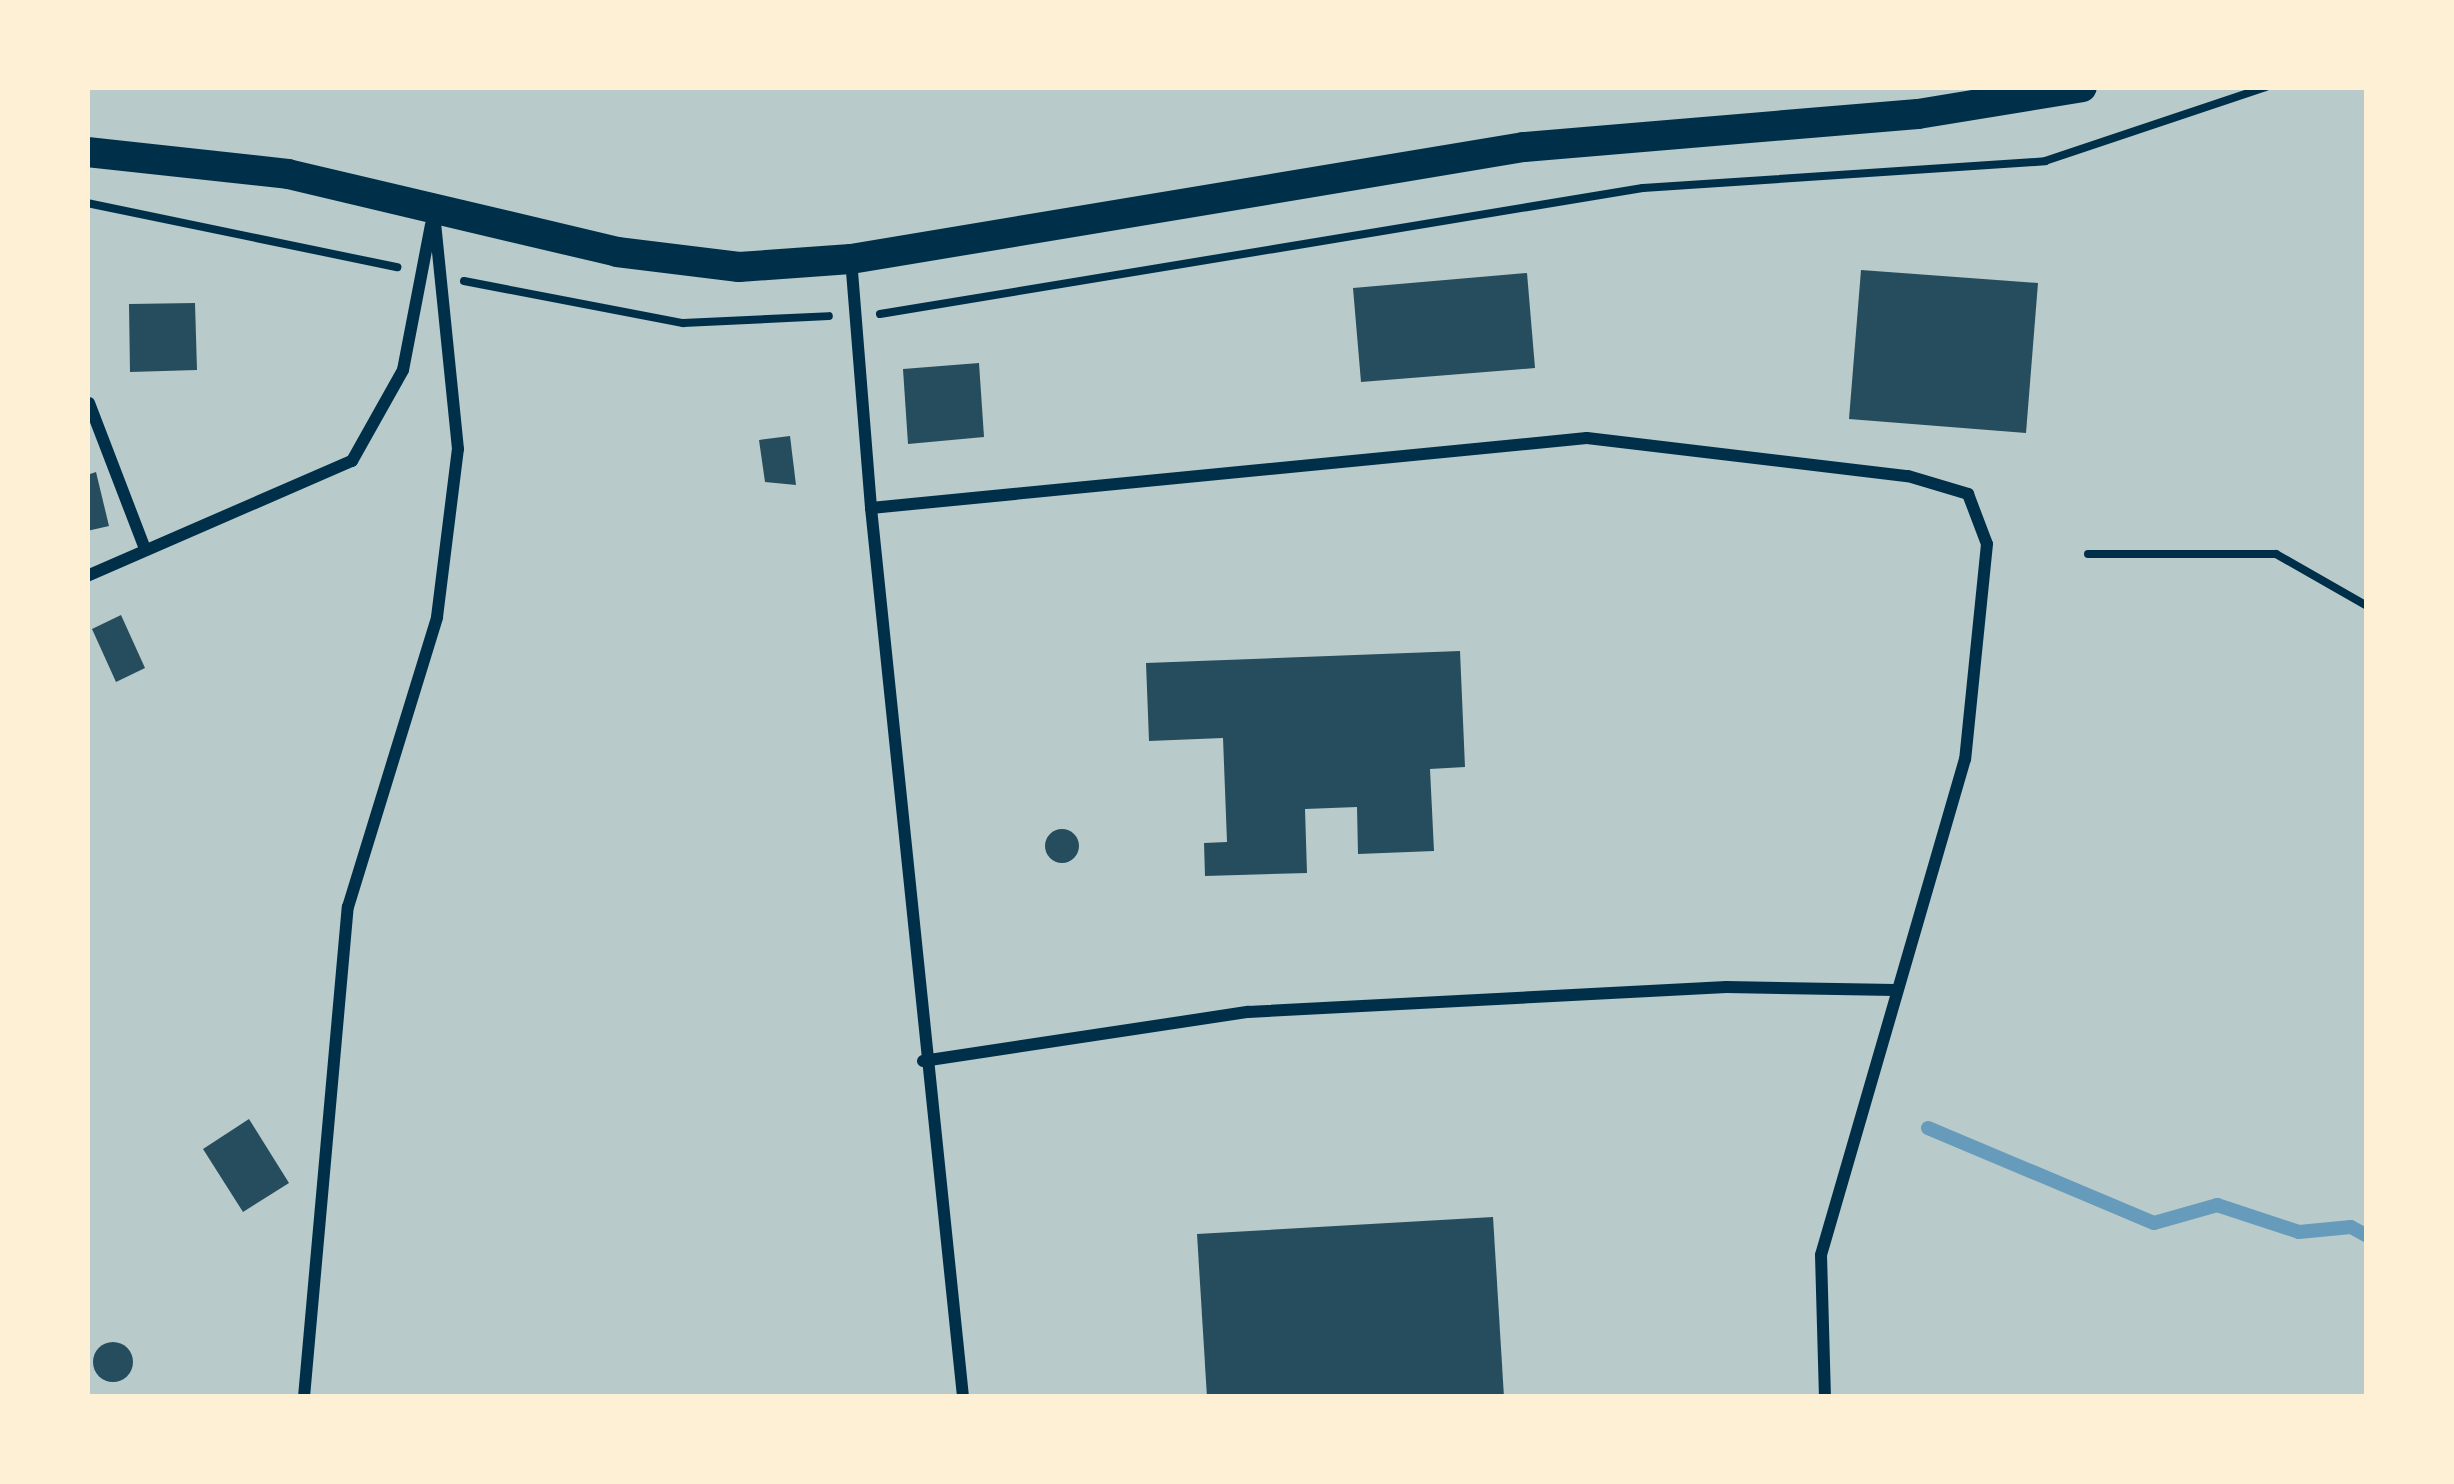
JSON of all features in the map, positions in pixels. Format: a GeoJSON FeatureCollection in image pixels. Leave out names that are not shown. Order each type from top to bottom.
{"type":"FeatureCollection","features":[{"type":"Feature","properties":{"kind":"main road"},"geometry":{"type":"LineString","coordinates":[[87,152],[267,170],[434,212],[739,267],[851,259],[1524,147],[1918,114],[2082,87]]}},
{"type":"Feature","properties":{"kind":"street"},"geometry":{"type":"LineString","coordinates":[[87,576],[352,461],[403,370],[434,212]]}},
{"type":"Feature","properties":{"kind":"street"},"geometry":{"type":"LineString","coordinates":[[304,1397],[348,907],[437,617],[458,449],[434,212]]}},
{"type":"Feature","properties":{"kind":"street"},"geometry":{"type":"LineString","coordinates":[[851,259],[923,1061],[963,1397]]}},
{"type":"Feature","properties":{"kind":"street"},"geometry":{"type":"LineString","coordinates":[[89,404],[145,549]]}},
{"type":"Feature","properties":{"kind":"street"},"geometry":{"type":"LineString","coordinates":[[871,508],[1587,438],[1908,476],[1968,494],[1987,544],[1965,758],[1894,990],[1821,1255],[1825,1397]]}},
{"type":"Feature","properties":{"kind":"street"},"geometry":{"type":"LineString","coordinates":[[923,1061],[1248,1012],[1894,990]]}},
{"type":"Feature","properties":{"kind":"path"},"geometry":{"type":"LineString","coordinates":[[2087,554],[2276,554],[2367,606]]}},
{"type":"Feature","properties":{"kind":"shaded area"},"geometry":{"type":"Polygon","coordinates":[[[87,87],[2367,87],[2367,1397],[87,1397],[87,87]]]}},
{"type":"Feature","properties":{"kind":"building"},"geometry":{"type":"Polygon","coordinates":[[[1861,270],[2038,283],[2026,433],[1849,419],[1861,270]]]}},
{"type":"Feature","properties":{"kind":"building"},"geometry":{"type":"Polygon","coordinates":[[[1527,273],[1535,368],[1361,382],[1353,288],[1527,273]]]}},
{"type":"Feature","properties":{"kind":"building"},"geometry":{"type":"Polygon","coordinates":[[[195,303],[197,370],[130,372],[129,304],[195,303]]]}},
{"type":"Feature","properties":{"kind":"building"},"geometry":{"type":"Polygon","coordinates":[[[979,363],[984,437],[908,444],[903,369],[979,363]]]}},
{"type":"Feature","properties":{"kind":"building"},"geometry":{"type":"Polygon","coordinates":[[[790,436],[796,485],[765,482],[759,440],[790,436]]]}},
{"type":"Feature","properties":{"kind":"building"},"geometry":{"type":"Polygon","coordinates":[[[96,472],[109,526],[87,531],[87,475],[96,472]]]}},
{"type":"Feature","properties":{"kind":"building"},"geometry":{"type":"Polygon","coordinates":[[[121,615],[145,668],[116,682],[92,629],[121,615]]]}},
{"type":"Feature","properties":{"kind":"building"},"geometry":{"type":"Polygon","coordinates":[[[1460,651],[1465,767],[1430,769],[1434,851],[1358,854],[1357,807],[1305,809],[1307,873],[1205,876],[1204,843],[1227,842],[1223,738],[1149,741],[1146,663],[1460,651]]]}},
{"type":"Feature","properties":{"kind":"building"},"geometry":{"type":"Polygon","coordinates":[[[1062,829],[1074,834],[1079,846],[1074,858],[1062,863],[1050,858],[1045,846],[1050,834],[1062,829]]]}},
{"type":"Feature","properties":{"kind":"building"},"geometry":{"type":"Polygon","coordinates":[[[249,1119],[289,1183],[243,1212],[203,1149],[249,1119]]]}},
{"type":"Feature","properties":{"kind":"building"},"geometry":{"type":"Polygon","coordinates":[[[1493,1217],[1504,1397],[1207,1397],[1197,1234],[1493,1217]]]}},
{"type":"Feature","properties":{"kind":"building"},"geometry":{"type":"Polygon","coordinates":[[[113,1342],[127,1348],[133,1362],[127,1376],[113,1382],[99,1376],[93,1362],[99,1348],[113,1342]]]}},
{"type":"Feature","properties":{"kind":"waterway"},"geometry":{"type":"LineString","coordinates":[[1928,1128],[2154,1223],[2217,1205],[2299,1232],[2351,1227],[2367,1236]]}}]}
